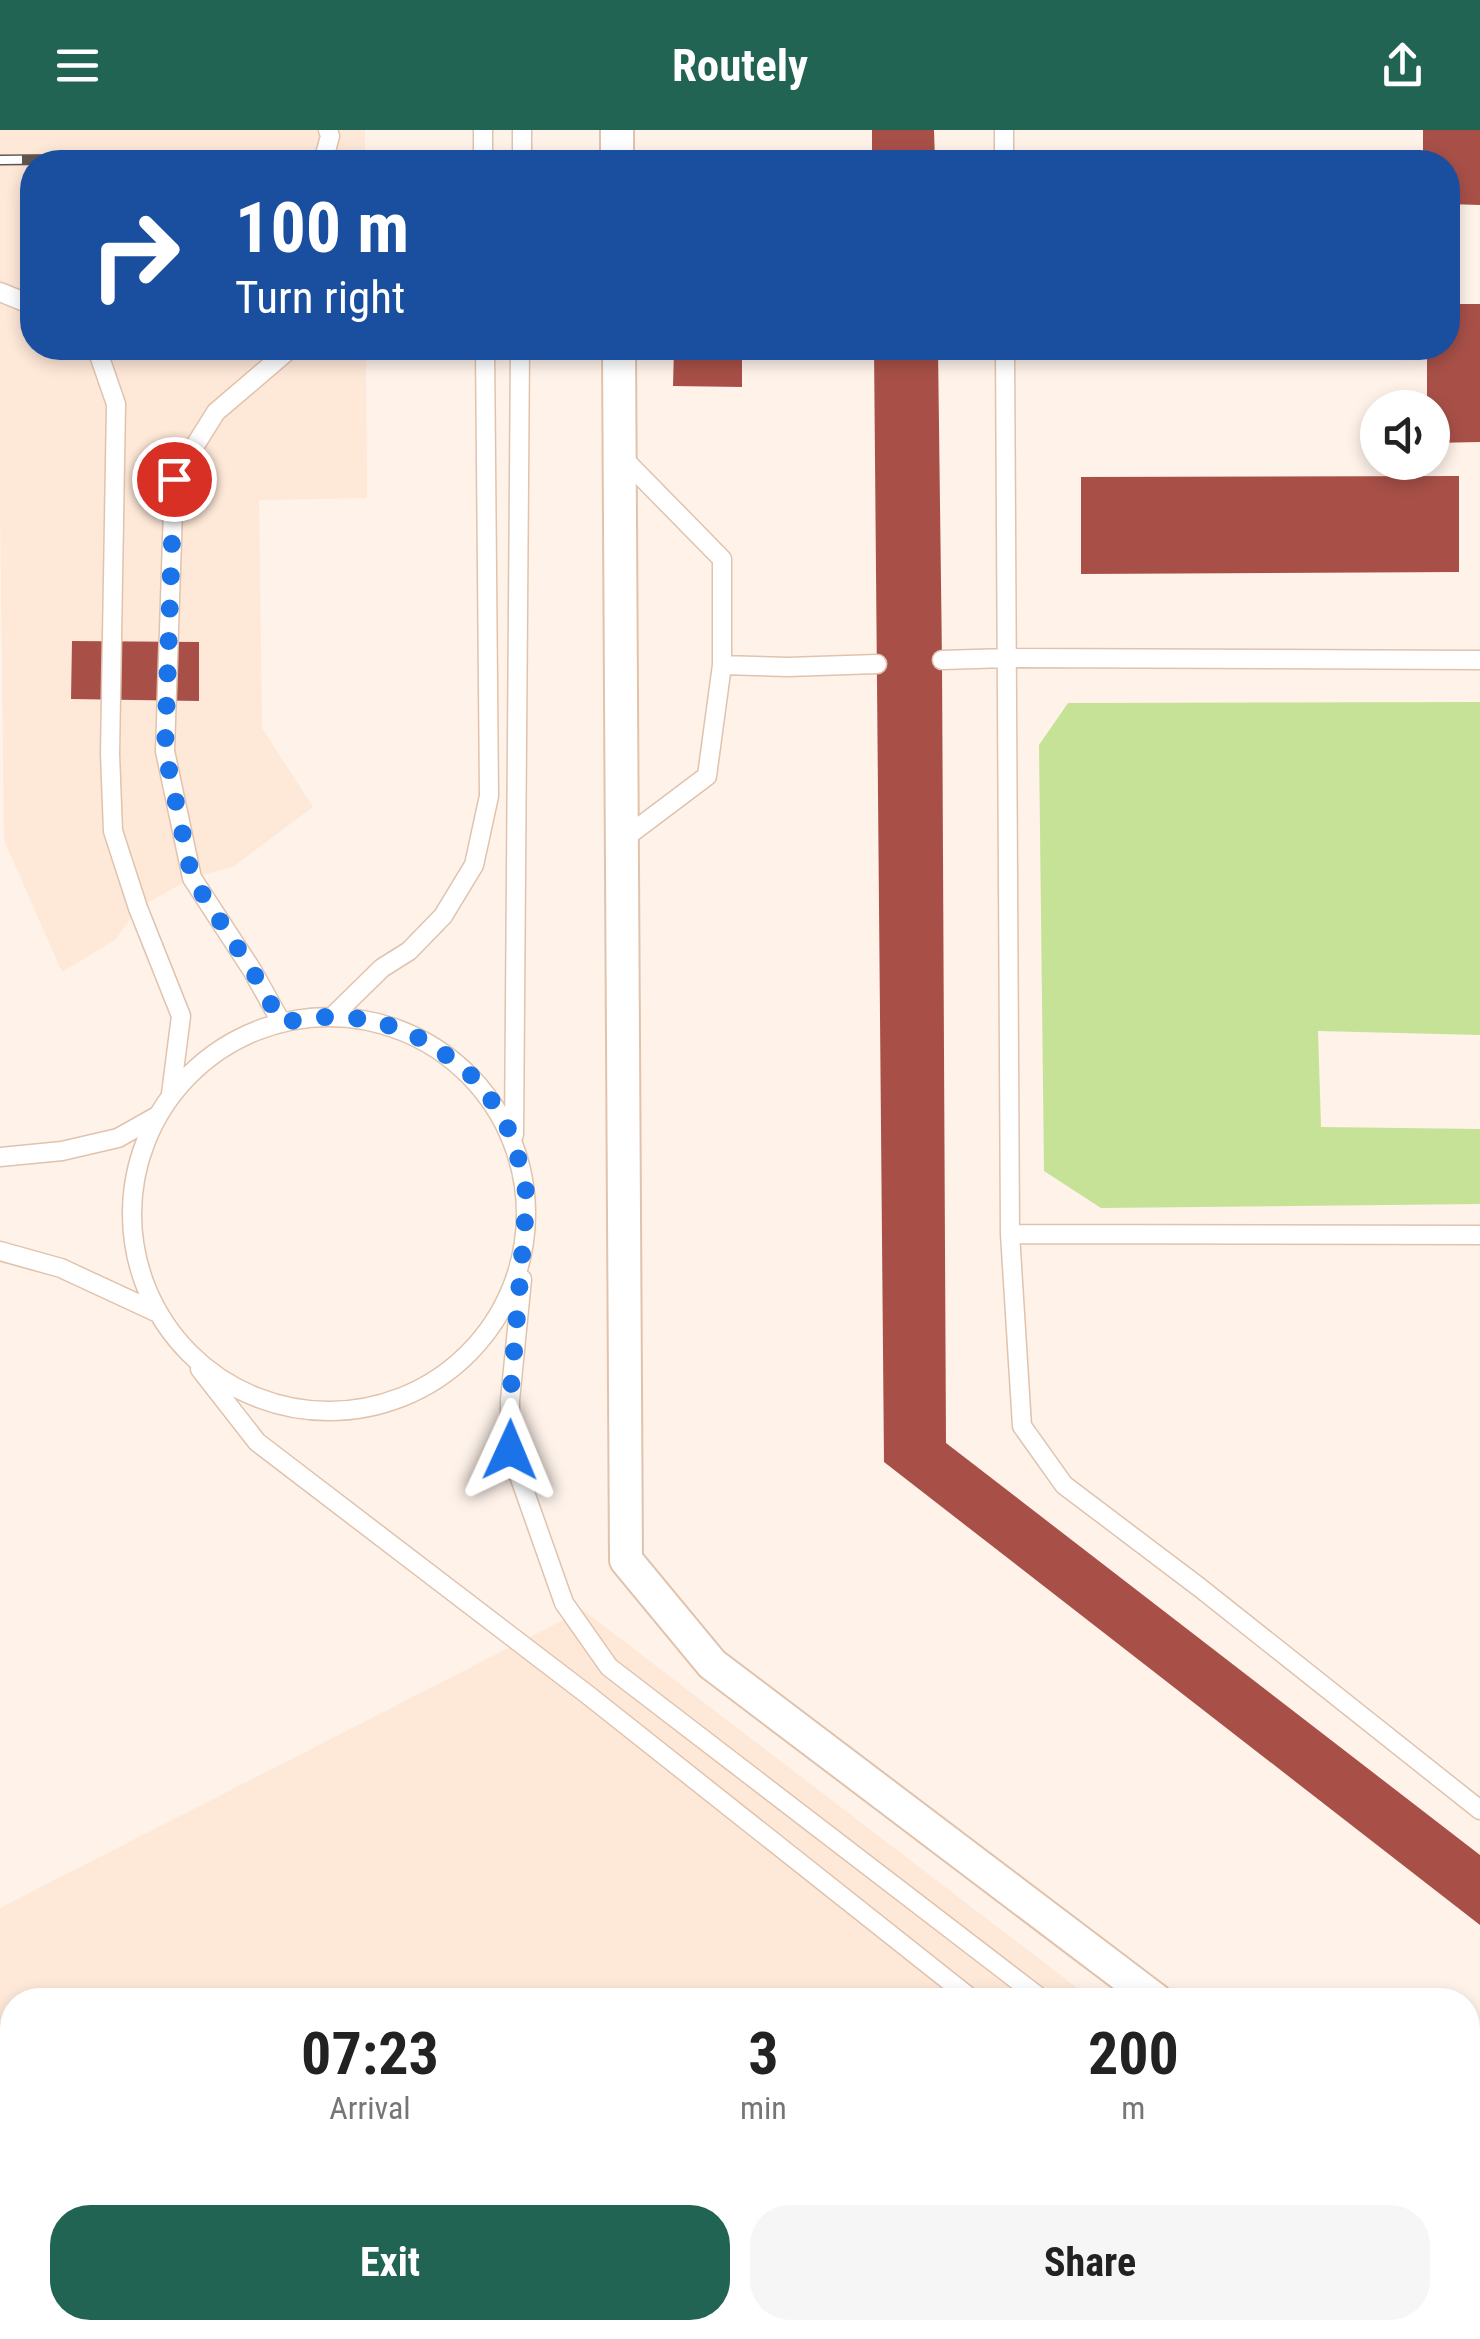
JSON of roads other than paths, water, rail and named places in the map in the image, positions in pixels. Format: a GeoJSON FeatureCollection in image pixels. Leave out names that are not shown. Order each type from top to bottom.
{"type":"FeatureCollection","features":[{"type":"Feature","properties":{"kind":"street"},"geometry":{"type":"LineString","coordinates":[[619,360],[626,1560],[712,1664],[1140,1988]]}},
{"type":"Feature","properties":{"kind":"lane"},"geometry":{"type":"LineString","coordinates":[[101,360],[116,404],[110,754],[113,832],[181,1016],[171,1094]]}},
{"type":"Feature","properties":{"kind":"lane"},"geometry":{"type":"LineString","coordinates":[[276,360],[216,412],[174,479],[165,751],[192,878],[281,1022]]}},
{"type":"Feature","properties":{"kind":"lane"},"geometry":{"type":"LineString","coordinates":[[334,1016],[443,916],[474,865],[489,796],[485,360]]}},
{"type":"Feature","properties":{"kind":"lane"},"geometry":{"type":"LineString","coordinates":[[520,360],[514,1140],[527,1196],[510,1400],[510,1450],[564,1604],[609,1667],[1027,1988]]}},
{"type":"Feature","properties":{"kind":"lane"},"geometry":{"type":"LineString","coordinates":[[1005,360],[1010,1234],[1022,1426],[1064,1484],[1480,1810]]}},
{"type":"Feature","properties":{"kind":"lane"},"geometry":{"type":"LineString","coordinates":[[620,454],[722,559],[722,665],[708,776],[622,840]]}},
{"type":"Feature","properties":{"kind":"lane"},"geometry":{"type":"LineString","coordinates":[[942,660],[1480,660]]}},
{"type":"Feature","properties":{"kind":"lane"},"geometry":{"type":"LineString","coordinates":[[722,665],[877,664]]}},
{"type":"Feature","properties":{"kind":"lane"},"geometry":{"type":"LineString","coordinates":[[514,1140],[496,1106],[472,1076],[409,1032],[372,1020],[334,1016],[281,1022],[219,1049],[171,1094],[157,1115],[140,1153],[132,1194],[132,1235],[141,1275],[162,1320],[257,1442],[588,1694],[958,1988]]}},
{"type":"Feature","properties":{"kind":"lane"},"geometry":{"type":"LineString","coordinates":[[0,1157],[62,1152],[118,1138],[157,1115]]}},
{"type":"Feature","properties":{"kind":"lane"},"geometry":{"type":"LineString","coordinates":[[1010,1234],[1480,1235]]}},
{"type":"Feature","properties":{"kind":"lane"},"geometry":{"type":"LineString","coordinates":[[0,1252],[61,1268],[162,1320],[205,1368],[255,1397],[311,1410],[369,1408],[423,1388],[470,1354],[504,1308],[524,1254]]}},
{"type":"Feature","properties":{"kind":"railway"},"geometry":{"type":"LineString","coordinates":[[0,160],[20,160]]}}]}
